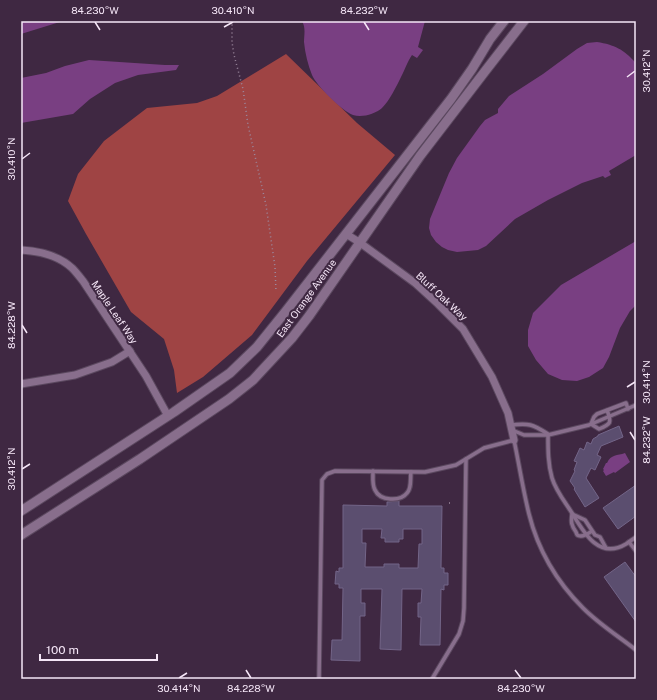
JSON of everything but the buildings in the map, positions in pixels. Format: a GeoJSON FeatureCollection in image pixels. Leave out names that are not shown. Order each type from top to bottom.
{"type":"FeatureCollection","features":[{"type":"Feature","properties":{"kind":"street","name":"East Orange Avenue"},"geometry":{"type":"LineString","coordinates":[[21,511],[168,416],[230,373],[257,347],[451,99],[472,69],[490,39],[504,21]]}},
{"type":"Feature","properties":{"kind":"street","name":"East Orange Avenue"},"geometry":{"type":"LineString","coordinates":[[21,535],[140,459],[229,399],[253,380],[277,355],[300,327],[420,156],[524,21]]}},
{"type":"Feature","properties":{"kind":"street","name":"Bluff Oak Way"},"geometry":{"type":"LineString","coordinates":[[346,234],[415,283],[463,329],[492,377],[508,413],[514,440]]}},
{"type":"Feature","properties":{"kind":"street","name":"Maple Leaf Way"},"geometry":{"type":"LineString","coordinates":[[21,250],[45,253],[58,259],[71,268],[83,280],[146,376],[168,416]]}},
{"type":"Feature","properties":{"kind":"street"},"geometry":{"type":"LineString","coordinates":[[21,384],[75,375],[109,363],[130,351]]}},
{"type":"Feature","properties":{"kind":"lane"},"geometry":{"type":"LineString","coordinates":[[591,424],[597,414],[626,403],[628,409]]}},
{"type":"Feature","properties":{"kind":"lane"},"geometry":{"type":"LineString","coordinates":[[512,428],[524,435],[548,435],[591,424],[636,405]]}},
{"type":"Feature","properties":{"kind":"lane"},"geometry":{"type":"LineString","coordinates":[[591,424],[599,429],[609,425],[610,416],[608,410]]}},
{"type":"Feature","properties":{"kind":"lane"},"geometry":{"type":"LineString","coordinates":[[512,428],[526,424],[532,425],[548,435]]}},
{"type":"Feature","properties":{"kind":"lane"},"geometry":{"type":"LineString","coordinates":[[548,435],[549,464],[552,478],[557,490],[585,535],[598,546],[607,549],[625,545],[636,537]]}},
{"type":"Feature","properties":{"kind":"lane"},"geometry":{"type":"LineString","coordinates":[[319,679],[322,480],[327,474],[335,471],[424,472],[456,465],[484,448],[514,440],[529,515],[539,545],[552,570],[566,590],[583,608],[636,650]]}},
{"type":"Feature","properties":{"kind":"lane"},"geometry":{"type":"LineString","coordinates":[[432,679],[459,634],[463,621],[466,459]]}},
{"type":"Feature","properties":{"kind":"lane"},"geometry":{"type":"LineString","coordinates":[[373,471],[374,489],[384,498],[393,499],[402,498],[408,493],[411,472]]}},
{"type":"Feature","properties":{"kind":"lane"},"geometry":{"type":"LineString","coordinates":[[572,514],[585,520],[607,549]]}},
{"type":"Feature","properties":{"kind":"lane"},"geometry":{"type":"LineString","coordinates":[[572,514],[572,527],[578,535],[585,535],[592,531]]}},
{"type":"Feature","properties":{"kind":"lane"},"geometry":{"type":"LineString","coordinates":[[629,542],[636,551]]}},
{"type":"Feature","properties":{"kind":"path"},"geometry":{"type":"LineString","coordinates":[[230,21],[232,24],[234,56],[243,89],[248,125],[266,205],[275,267],[276,292]]}},
{"type":"Feature","properties":{"kind":"shaded area"},"geometry":{"type":"Polygon","coordinates":[[[21,21],[63,21],[21,34],[21,21]]]}},
{"type":"Feature","properties":{"kind":"shaded area"},"geometry":{"type":"Polygon","coordinates":[[[302,21],[425,21],[418,47],[423,50],[417,58],[412,55],[393,93],[382,108],[368,115],[357,116],[348,113],[330,97],[314,79],[305,50],[302,21]]]}},
{"type":"Feature","properties":{"kind":"shaded area"},"geometry":{"type":"Polygon","coordinates":[[[597,42],[618,48],[636,63],[636,155],[609,171],[611,175],[605,178],[603,176],[582,183],[515,219],[486,246],[478,250],[457,252],[442,247],[431,235],[429,228],[430,219],[449,173],[457,158],[480,126],[485,120],[498,113],[498,109],[509,96],[543,74],[577,49],[587,43],[597,42]]]}},
{"type":"Feature","properties":{"kind":"shaded area"},"geometry":{"type":"Polygon","coordinates":[[[286,54],[357,123],[395,155],[307,261],[252,335],[203,377],[177,393],[174,370],[164,339],[131,312],[68,201],[78,174],[104,141],[147,108],[197,103],[217,96],[286,54]]]}},
{"type":"Feature","properties":{"kind":"shaded area"},"geometry":{"type":"Polygon","coordinates":[[[89,60],[179,65],[176,70],[138,75],[115,83],[90,99],[73,114],[21,123],[21,78],[46,73],[65,66],[89,60]]]}},
{"type":"Feature","properties":{"kind":"shaded area"},"geometry":{"type":"Polygon","coordinates":[[[636,241],[636,305],[630,311],[620,328],[609,357],[603,368],[589,377],[577,381],[562,380],[548,374],[536,360],[528,346],[528,330],[533,313],[561,285],[636,241]]]}},
{"type":"Feature","properties":{"kind":"shaded area"},"geometry":{"type":"Polygon","coordinates":[[[625,453],[630,462],[615,473],[614,472],[606,476],[603,469],[610,458],[625,453]]]}}]}
